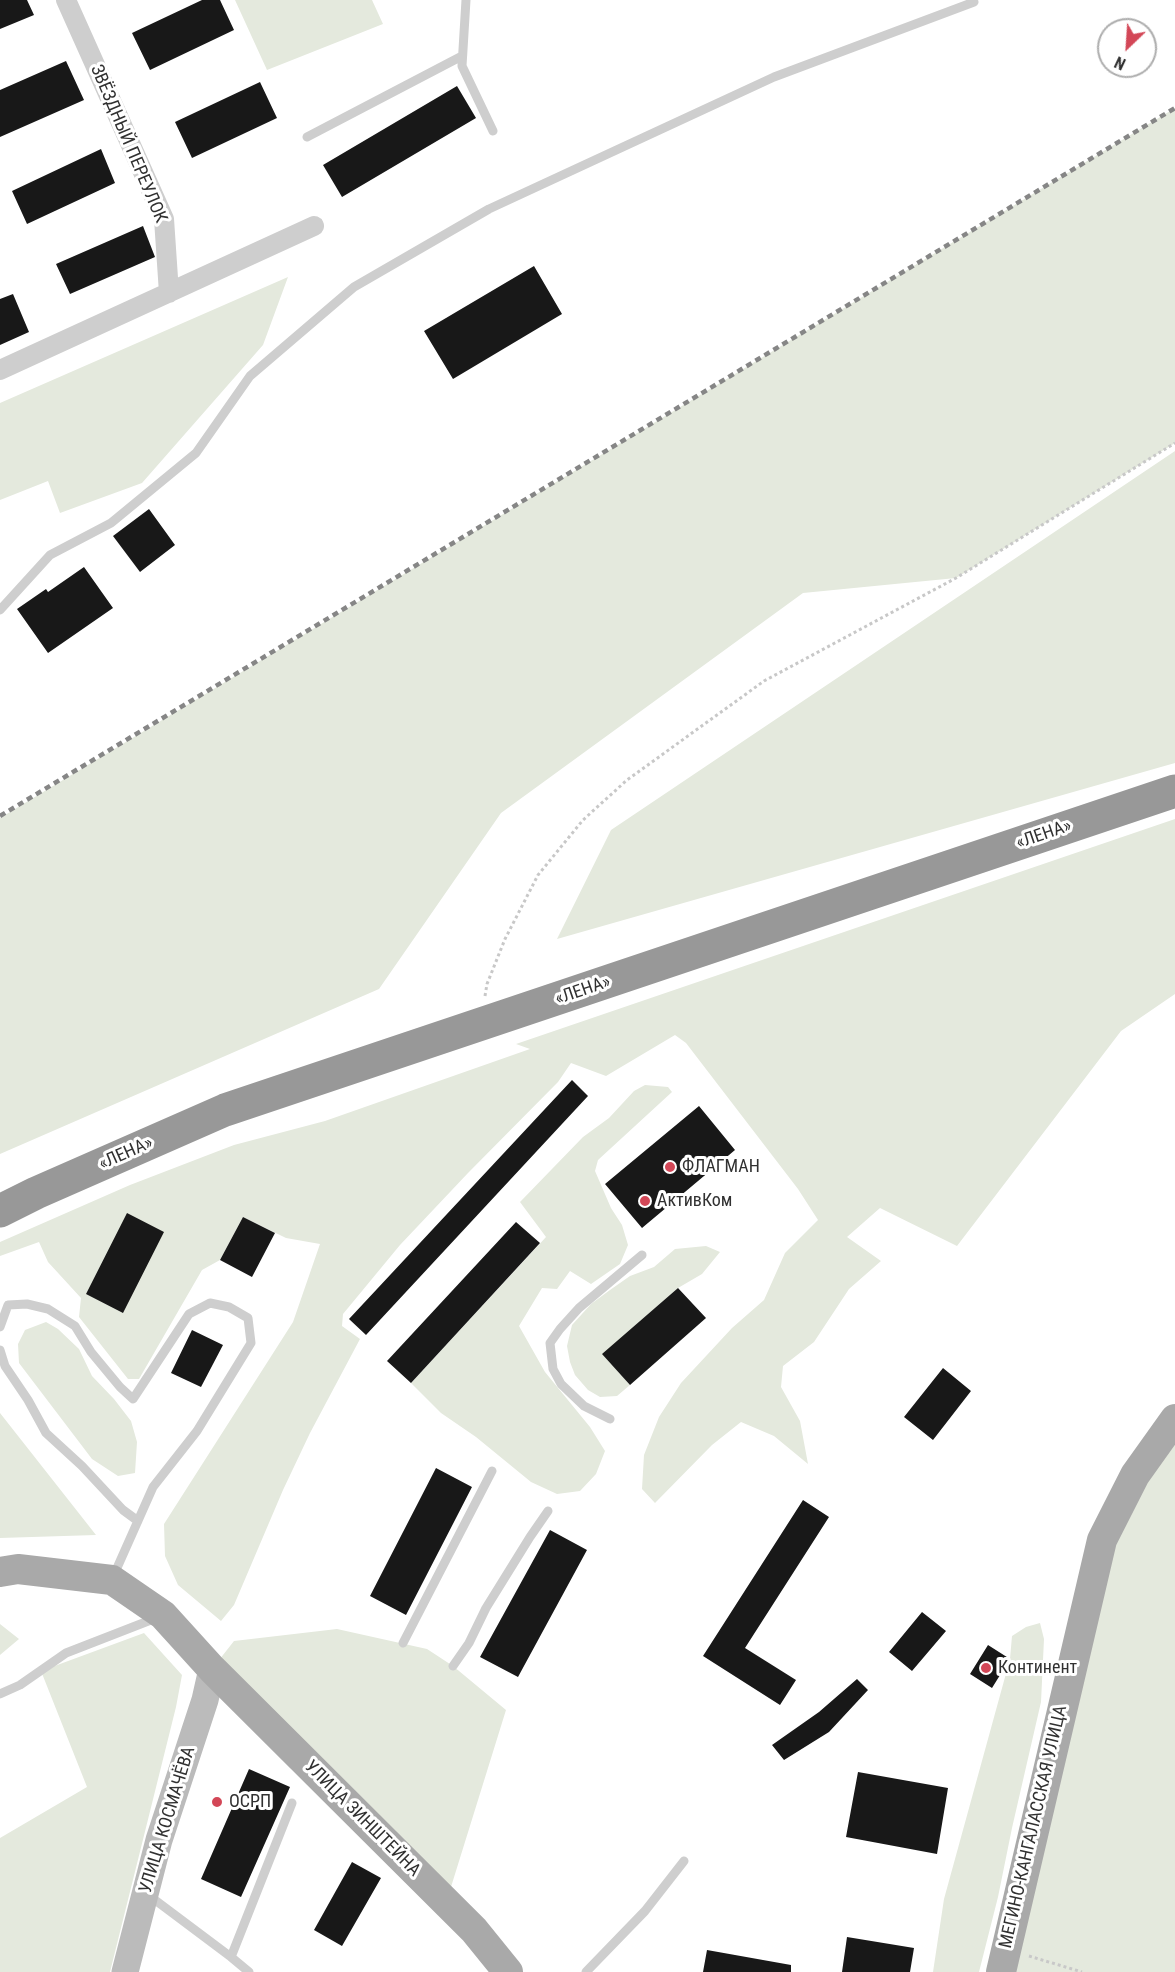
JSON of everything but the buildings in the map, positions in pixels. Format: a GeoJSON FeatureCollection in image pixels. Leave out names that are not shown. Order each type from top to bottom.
{"type":"FeatureCollection","features":[{"type":"Feature","properties":{"kind":"highway","name":"«ЛЕНА»"},"geometry":{"type":"LineString","coordinates":[[0,1211],[225,1110],[1175,791]]}},
{"type":"Feature","properties":{"kind":"main road","name":"МЕГИНО-КАНГАЛАССКАЯ УЛИЦА"},"geometry":{"type":"LineString","coordinates":[[1003,1960],[1102,1540],[1135,1475],[1175,1419]]}},
{"type":"Feature","properties":{"kind":"main road"},"geometry":{"type":"LineString","coordinates":[[0,1572],[18,1569],[112,1580]]}},
{"type":"Feature","properties":{"kind":"main road","name":"УЛИЦА ЗИНШТЕЙНА"},"geometry":{"type":"LineString","coordinates":[[112,1580],[163,1615],[212,1669],[474,1930],[508,1972]]}},
{"type":"Feature","properties":{"kind":"main road","name":"УЛИЦА КОСМАЧЁВА"},"geometry":{"type":"LineString","coordinates":[[125,1972],[159,1839],[205,1700],[212,1669]]}},
{"type":"Feature","properties":{"kind":"street","name":"ЗВЁЗДНЫЙ ПЕРЕУЛОК"},"geometry":{"type":"LineString","coordinates":[[66,0],[164,219],[169,293]]}},
{"type":"Feature","properties":{"kind":"street"},"geometry":{"type":"LineString","coordinates":[[0,370],[314,226]]}},
{"type":"Feature","properties":{"kind":"lane"},"geometry":{"type":"LineString","coordinates":[[466,0],[462,66],[493,131]]}},
{"type":"Feature","properties":{"kind":"lane"},"geometry":{"type":"LineString","coordinates":[[0,610],[50,555],[111,523],[196,453],[250,376],[354,287],[489,209],[763,82],[974,2]]}},
{"type":"Feature","properties":{"kind":"lane"},"geometry":{"type":"LineString","coordinates":[[308,137],[462,56]]}},
{"type":"Feature","properties":{"kind":"lane"},"geometry":{"type":"LineString","coordinates":[[610,1419],[584,1407],[561,1384],[553,1369],[550,1343],[579,1308],[642,1256]]}},
{"type":"Feature","properties":{"kind":"lane"},"geometry":{"type":"LineString","coordinates":[[0,1327],[8,1305],[27,1304],[48,1309],[75,1326],[91,1352],[133,1399],[189,1314],[210,1303],[230,1307],[248,1318],[251,1343],[197,1431],[153,1487],[112,1580]]}},
{"type":"Feature","properties":{"kind":"lane"},"geometry":{"type":"LineString","coordinates":[[0,1350],[4,1366],[28,1400],[46,1433],[82,1466],[123,1510],[138,1521]]}},
{"type":"Feature","properties":{"kind":"lane"},"geometry":{"type":"LineString","coordinates":[[403,1643],[492,1471]]}},
{"type":"Feature","properties":{"kind":"lane"},"geometry":{"type":"LineString","coordinates":[[453,1666],[469,1643],[486,1608],[548,1511]]}},
{"type":"Feature","properties":{"kind":"lane"},"geometry":{"type":"LineString","coordinates":[[0,1694],[20,1685],[66,1653],[163,1615]]}},
{"type":"Feature","properties":{"kind":"lane"},"geometry":{"type":"LineString","coordinates":[[231,1958],[292,1803]]}},
{"type":"Feature","properties":{"kind":"lane"},"geometry":{"type":"LineString","coordinates":[[586,1972],[645,1911],[684,1862]]}},
{"type":"Feature","properties":{"kind":"lane"},"geometry":{"type":"LineString","coordinates":[[146,1892],[249,1972]]}},
{"type":"Feature","properties":{"kind":"path"},"geometry":{"type":"LineString","coordinates":[[479,1026],[487,984],[501,948],[538,875],[583,820],[627,780],[764,681],[956,578],[1175,444]]}},
{"type":"Feature","properties":{"kind":"path"},"geometry":{"type":"LineString","coordinates":[[1003,1960],[1082,1972]]}},
{"type":"Feature","properties":{"kind":"shaded area"},"geometry":{"type":"Polygon","coordinates":[[[235,0],[372,0],[383,24],[267,70],[235,0]]]}},
{"type":"Feature","properties":{"kind":"shaded area"},"geometry":{"type":"Polygon","coordinates":[[[1175,108],[1175,443],[956,578],[803,593],[501,813],[379,989],[0,1154],[0,818],[1175,108]]]}},
{"type":"Feature","properties":{"kind":"shaded area"},"geometry":{"type":"Polygon","coordinates":[[[288,277],[263,345],[142,483],[60,513],[48,481],[0,500],[0,403],[288,277]]]}},
{"type":"Feature","properties":{"kind":"shaded area"},"geometry":{"type":"Polygon","coordinates":[[[1175,451],[1175,763],[557,939],[611,830],[1175,451]]]}},
{"type":"Feature","properties":{"kind":"shaded area"},"geometry":{"type":"Polygon","coordinates":[[[1175,819],[1175,994],[1121,1031],[957,1246],[880,1208],[847,1237],[881,1261],[849,1289],[814,1342],[783,1366],[781,1387],[800,1421],[808,1464],[774,1436],[741,1422],[712,1445],[655,1503],[642,1489],[644,1455],[659,1417],[681,1383],[732,1328],[764,1300],[785,1253],[818,1220],[798,1189],[686,1043],[675,1035],[606,1076],[571,1063],[558,1082],[400,1245],[343,1314],[342,1326],[360,1339],[310,1433],[283,1490],[234,1605],[221,1621],[178,1585],[165,1556],[164,1524],[293,1322],[320,1244],[286,1238],[243,1217],[220,1260],[202,1270],[139,1379],[128,1379],[79,1317],[81,1298],[48,1262],[39,1242],[0,1256],[0,1242],[130,1185],[234,1145],[325,1121],[530,1049],[516,1044],[1175,819]]]}},
{"type":"Feature","properties":{"kind":"shaded area"},"geometry":{"type":"Polygon","coordinates":[[[645,1085],[668,1087],[672,1092],[598,1160],[595,1171],[611,1208],[622,1225],[628,1245],[620,1264],[591,1284],[570,1271],[557,1289],[542,1288],[519,1326],[545,1372],[590,1427],[605,1451],[596,1474],[580,1491],[557,1494],[531,1482],[476,1437],[441,1413],[411,1383],[546,1237],[520,1202],[583,1137],[609,1118],[634,1091],[645,1085]]]}},
{"type":"Feature","properties":{"kind":"shaded area"},"geometry":{"type":"Polygon","coordinates":[[[706,1246],[720,1252],[702,1274],[678,1288],[603,1354],[630,1385],[617,1396],[600,1397],[588,1390],[575,1375],[570,1362],[567,1346],[572,1325],[591,1304],[630,1276],[654,1267],[675,1249],[706,1246]]]}},
{"type":"Feature","properties":{"kind":"shaded area"},"geometry":{"type":"Polygon","coordinates":[[[46,1322],[58,1329],[79,1349],[92,1376],[131,1421],[137,1442],[135,1473],[118,1476],[92,1459],[19,1363],[18,1344],[25,1330],[46,1322]]]}},
{"type":"Feature","properties":{"kind":"shaded area"},"geometry":{"type":"Polygon","coordinates":[[[0,1413],[96,1535],[0,1538],[0,1413]]]}},
{"type":"Feature","properties":{"kind":"shaded area"},"geometry":{"type":"Polygon","coordinates":[[[1175,1419],[1175,1972],[1001,1972],[1088,1593],[1175,1419]]]}},
{"type":"Feature","properties":{"kind":"shaded area"},"geometry":{"type":"Polygon","coordinates":[[[1040,1623],[1044,1639],[1041,1702],[979,1972],[933,1972],[944,1899],[1010,1659],[1012,1636],[1026,1627],[1040,1623]]]}},
{"type":"Feature","properties":{"kind":"shaded area"},"geometry":{"type":"Polygon","coordinates":[[[0,1624],[19,1639],[0,1655],[0,1624]]]}},
{"type":"Feature","properties":{"kind":"shaded area"},"geometry":{"type":"Polygon","coordinates":[[[337,1629],[427,1649],[453,1666],[506,1710],[446,1903],[212,1669],[234,1641],[337,1629]]]}},
{"type":"Feature","properties":{"kind":"shaded area"},"geometry":{"type":"Polygon","coordinates":[[[144,1633],[182,1675],[110,1972],[0,1972],[0,1838],[87,1787],[41,1671],[144,1633]]]}},
{"type":"Feature","properties":{"kind":"railway"},"geometry":{"type":"LineString","coordinates":[[0,816],[1175,108]]}},
{"type":"Feature","properties":{"kind":"place","name":"ФЛАГМАН"},"geometry":{"type":"Point","coordinates":[670,1167]}},
{"type":"Feature","properties":{"kind":"place","name":"АктивКом"},"geometry":{"type":"Point","coordinates":[645,1201]}},
{"type":"Feature","properties":{"kind":"place","name":"Континент"},"geometry":{"type":"Point","coordinates":[986,1668]}},
{"type":"Feature","properties":{"kind":"place","name":"ОСРП"},"geometry":{"type":"Point","coordinates":[217,1802]}}]}
